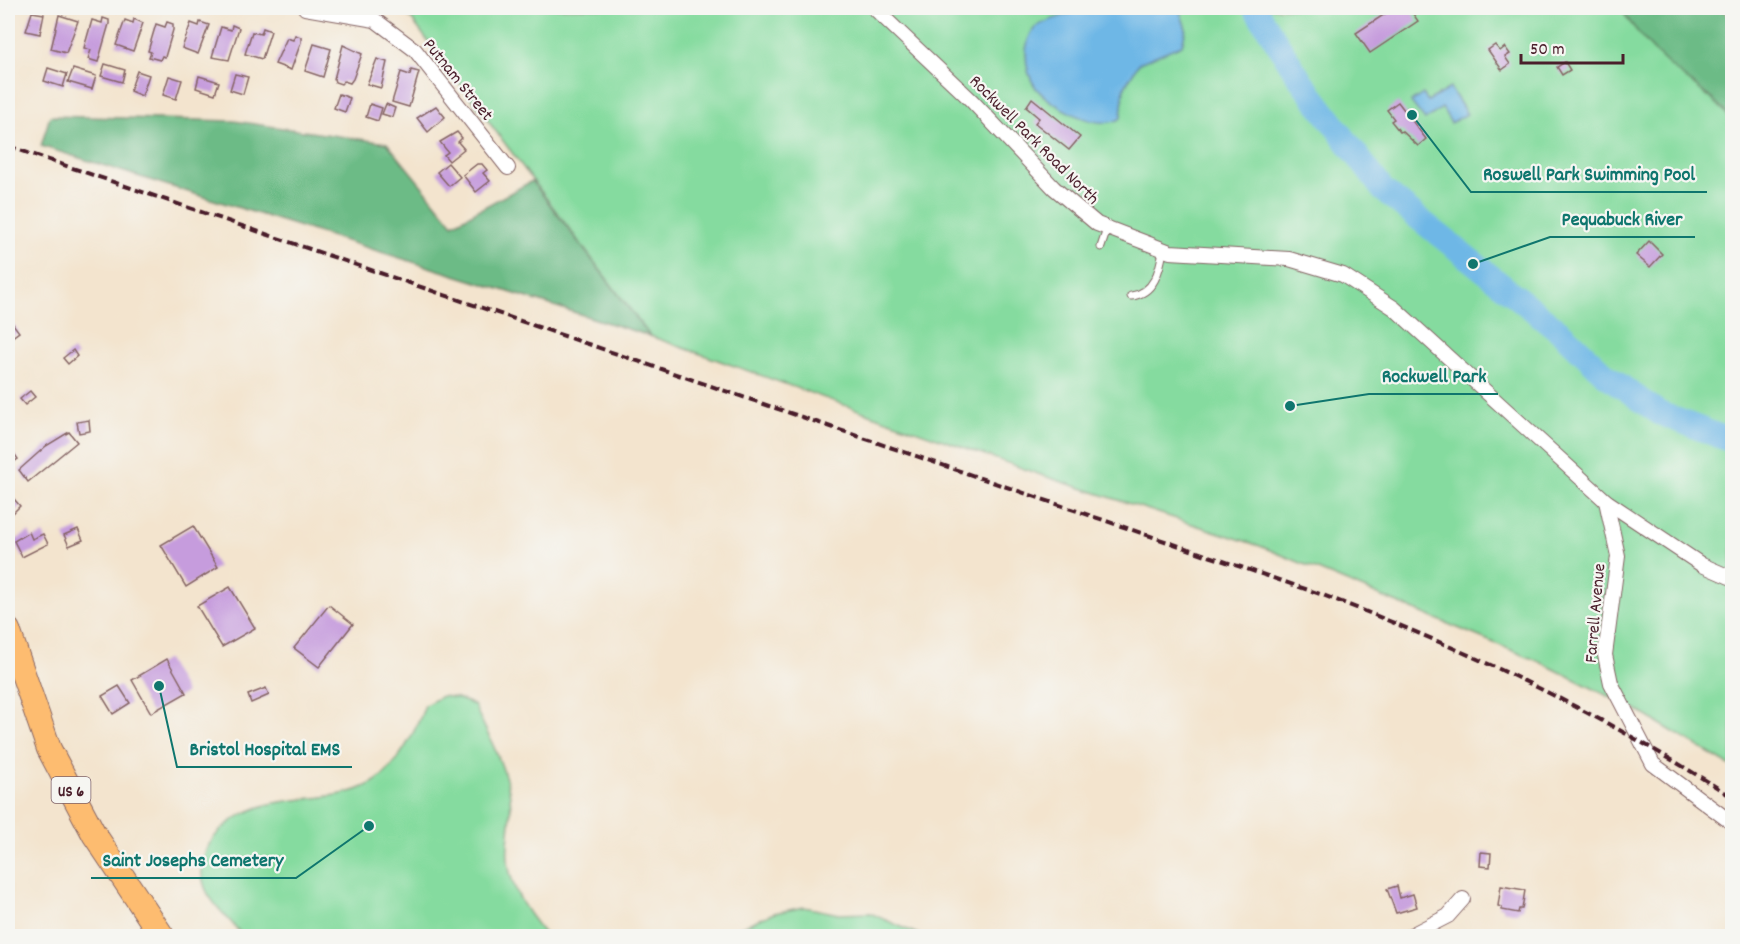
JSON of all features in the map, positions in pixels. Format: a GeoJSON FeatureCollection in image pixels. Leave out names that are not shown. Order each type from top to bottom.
{"type":"FeatureCollection","features":[{"type":"Feature","properties":{"kind":"highway","name":"US 6"},"geometry":{"type":"LineString","coordinates":[[8,630],[49,749],[94,834],[162,936]]}},
{"type":"Feature","properties":{"kind":"street","name":"Putnam Street"},"geometry":{"type":"LineString","coordinates":[[305,8],[375,20],[415,50],[508,168]]}},
{"type":"Feature","properties":{"kind":"street"},"geometry":{"type":"LineString","coordinates":[[367,8],[375,20]]}},
{"type":"Feature","properties":{"kind":"street","name":"Rockwell Park Road North"},"geometry":{"type":"LineString","coordinates":[[874,8],[971,100],[1054,188],[1084,216],[1107,229],[1163,250],[1289,259],[1343,275],[1394,308],[1606,501],[1701,565],[1732,578]]}},
{"type":"Feature","properties":{"kind":"street"},"geometry":{"type":"LineString","coordinates":[[1729,8],[1732,11]]}},
{"type":"Feature","properties":{"kind":"street","name":"Farrell Avenue"},"geometry":{"type":"LineString","coordinates":[[1606,501],[1618,556],[1605,655],[1608,676],[1653,764],[1732,823]]}},
{"type":"Feature","properties":{"kind":"street"},"geometry":{"type":"LineString","coordinates":[[1409,936],[1448,916],[1463,899]]}},
{"type":"Feature","properties":{"kind":"lane"},"geometry":{"type":"LineString","coordinates":[[1101,247],[1107,229]]}},
{"type":"Feature","properties":{"kind":"lane"},"geometry":{"type":"LineString","coordinates":[[1131,296],[1140,295],[1150,287],[1159,273],[1163,250]]}},
{"type":"Feature","properties":{"kind":"green space"},"geometry":{"type":"Polygon","coordinates":[[[403,8],[1720,8],[1732,22],[1732,767],[1640,712],[1540,662],[1260,546],[1044,476],[650,336],[403,8]]]}},
{"type":"Feature","properties":{"kind":"green space"},"geometry":{"type":"Polygon","coordinates":[[[1620,8],[1721,8],[1732,21],[1732,121],[1710,98],[1655,52],[1620,8]]]}},
{"type":"Feature","properties":{"kind":"green space"},"geometry":{"type":"Polygon","coordinates":[[[50,116],[234,121],[387,143],[453,224],[532,181],[650,336],[41,146],[50,116]]]}},
{"type":"Feature","properties":{"kind":"green space"},"geometry":{"type":"Polygon","coordinates":[[[442,696],[457,698],[474,705],[494,747],[510,797],[508,859],[513,883],[531,917],[547,936],[242,936],[206,890],[202,875],[203,861],[207,848],[215,836],[238,817],[266,805],[333,796],[372,783],[381,777],[397,759],[411,737],[425,705],[442,696]]]}},
{"type":"Feature","properties":{"kind":"green space"},"geometry":{"type":"Polygon","coordinates":[[[804,907],[839,914],[870,913],[922,936],[719,936],[774,913],[804,907]]]}},
{"type":"Feature","properties":{"kind":"water"},"geometry":{"type":"Polygon","coordinates":[[[1080,8],[1179,8],[1186,29],[1182,45],[1139,63],[1124,88],[1121,118],[1112,122],[1088,120],[1064,109],[1036,88],[1028,71],[1026,50],[1028,40],[1035,28],[1080,8]]]}},
{"type":"Feature","properties":{"kind":"water"},"geometry":{"type":"Polygon","coordinates":[[[1450,88],[1467,114],[1451,123],[1442,108],[1425,120],[1411,102],[1423,94],[1428,101],[1450,88]]]}},
{"type":"Feature","properties":{"kind":"building"},"geometry":{"type":"Polygon","coordinates":[[[1394,8],[1409,8],[1418,21],[1370,53],[1356,33],[1394,8]]]}},
{"type":"Feature","properties":{"kind":"building"},"geometry":{"type":"Polygon","coordinates":[[[32,12],[44,14],[40,34],[26,31],[32,12]]]}},
{"type":"Feature","properties":{"kind":"building"},"geometry":{"type":"Polygon","coordinates":[[[59,15],[78,21],[66,53],[51,49],[59,15]]]}},
{"type":"Feature","properties":{"kind":"building"},"geometry":{"type":"Polygon","coordinates":[[[103,18],[109,20],[109,24],[98,62],[88,59],[91,50],[84,48],[92,20],[102,23],[103,18]]]}},
{"type":"Feature","properties":{"kind":"building"},"geometry":{"type":"Polygon","coordinates":[[[134,19],[143,23],[133,51],[116,45],[125,20],[133,23],[134,19]]]}},
{"type":"Feature","properties":{"kind":"building"},"geometry":{"type":"Polygon","coordinates":[[[167,22],[173,24],[173,30],[165,57],[162,56],[160,60],[149,57],[151,52],[148,51],[156,24],[165,27],[167,22]]]}},
{"type":"Feature","properties":{"kind":"building"},"geometry":{"type":"Polygon","coordinates":[[[200,22],[209,25],[198,54],[182,48],[191,23],[199,26],[200,22]]]}},
{"type":"Feature","properties":{"kind":"building"},"geometry":{"type":"Polygon","coordinates":[[[232,25],[239,28],[229,60],[212,57],[221,27],[231,30],[232,25]]]}},
{"type":"Feature","properties":{"kind":"building"},"geometry":{"type":"Polygon","coordinates":[[[263,28],[271,31],[262,59],[245,54],[252,32],[261,34],[263,28]]]}},
{"type":"Feature","properties":{"kind":"building"},"geometry":{"type":"Polygon","coordinates":[[[295,35],[301,37],[301,42],[291,70],[275,64],[287,38],[293,40],[295,35]]]}},
{"type":"Feature","properties":{"kind":"building"},"geometry":{"type":"Polygon","coordinates":[[[314,44],[331,49],[323,77],[305,71],[314,44]]]}},
{"type":"Feature","properties":{"kind":"building"},"geometry":{"type":"Polygon","coordinates":[[[343,45],[362,54],[353,79],[350,83],[344,81],[341,84],[335,82],[334,79],[343,45]]]}},
{"type":"Feature","properties":{"kind":"building"},"geometry":{"type":"Polygon","coordinates":[[[1495,45],[1500,51],[1505,47],[1510,54],[1505,57],[1510,64],[1502,70],[1488,50],[1495,45]]]}},
{"type":"Feature","properties":{"kind":"building"},"geometry":{"type":"Polygon","coordinates":[[[377,59],[387,62],[381,88],[367,84],[377,59]]]}},
{"type":"Feature","properties":{"kind":"building"},"geometry":{"type":"Polygon","coordinates":[[[1565,62],[1570,70],[1562,75],[1557,67],[1565,62]]]}},
{"type":"Feature","properties":{"kind":"building"},"geometry":{"type":"Polygon","coordinates":[[[105,64],[125,70],[122,82],[101,76],[105,64]]]}},
{"type":"Feature","properties":{"kind":"building"},"geometry":{"type":"Polygon","coordinates":[[[48,68],[67,74],[63,87],[44,81],[48,68]]]}},
{"type":"Feature","properties":{"kind":"building"},"geometry":{"type":"Polygon","coordinates":[[[73,69],[96,76],[92,89],[68,82],[73,69]]]}},
{"type":"Feature","properties":{"kind":"building"},"geometry":{"type":"Polygon","coordinates":[[[411,70],[419,72],[409,107],[392,102],[401,72],[410,75],[411,70]]]}},
{"type":"Feature","properties":{"kind":"building"},"geometry":{"type":"Polygon","coordinates":[[[137,71],[149,75],[142,96],[130,91],[137,71]]]}},
{"type":"Feature","properties":{"kind":"building"},"geometry":{"type":"Polygon","coordinates":[[[235,74],[248,77],[243,94],[230,90],[235,74]]]}},
{"type":"Feature","properties":{"kind":"building"},"geometry":{"type":"Polygon","coordinates":[[[169,76],[182,80],[176,99],[163,95],[169,76]]]}},
{"type":"Feature","properties":{"kind":"building"},"geometry":{"type":"Polygon","coordinates":[[[199,76],[219,82],[215,94],[196,88],[199,76]]]}},
{"type":"Feature","properties":{"kind":"building"},"geometry":{"type":"Polygon","coordinates":[[[339,94],[350,98],[345,112],[334,108],[339,94]]]}},
{"type":"Feature","properties":{"kind":"building"},"geometry":{"type":"Polygon","coordinates":[[[1032,98],[1080,137],[1069,150],[1035,123],[1039,118],[1026,107],[1032,98]]]}},
{"type":"Feature","properties":{"kind":"building"},"geometry":{"type":"Polygon","coordinates":[[[1398,102],[1426,139],[1418,146],[1402,131],[1400,132],[1391,121],[1394,119],[1387,110],[1398,102]]]}},
{"type":"Feature","properties":{"kind":"building"},"geometry":{"type":"Polygon","coordinates":[[[370,104],[382,108],[378,121],[366,117],[370,104]]]}},
{"type":"Feature","properties":{"kind":"building"},"geometry":{"type":"Polygon","coordinates":[[[386,104],[395,108],[392,117],[382,114],[386,104]]]}},
{"type":"Feature","properties":{"kind":"building"},"geometry":{"type":"Polygon","coordinates":[[[436,106],[445,117],[428,132],[417,118],[436,106]]]}},
{"type":"Feature","properties":{"kind":"building"},"geometry":{"type":"Polygon","coordinates":[[[457,132],[462,138],[458,142],[464,149],[449,161],[444,155],[448,152],[440,142],[457,132]]]}},
{"type":"Feature","properties":{"kind":"building"},"geometry":{"type":"Polygon","coordinates":[[[448,163],[460,177],[449,186],[437,172],[448,163]]]}},
{"type":"Feature","properties":{"kind":"building"},"geometry":{"type":"Polygon","coordinates":[[[477,164],[482,164],[487,170],[483,173],[490,181],[476,192],[463,175],[477,164]]]}},
{"type":"Feature","properties":{"kind":"building"},"geometry":{"type":"Polygon","coordinates":[[[1649,241],[1662,254],[1650,267],[1636,255],[1649,241]]]}},
{"type":"Feature","properties":{"kind":"building"},"geometry":{"type":"Polygon","coordinates":[[[10,320],[19,332],[8,340],[8,321],[10,320]]]}},
{"type":"Feature","properties":{"kind":"building"},"geometry":{"type":"Polygon","coordinates":[[[73,350],[77,356],[68,364],[63,358],[73,350]]]}},
{"type":"Feature","properties":{"kind":"building"},"geometry":{"type":"Polygon","coordinates":[[[30,391],[35,397],[25,405],[20,399],[30,391]]]}},
{"type":"Feature","properties":{"kind":"building"},"geometry":{"type":"Polygon","coordinates":[[[89,420],[90,431],[79,433],[77,422],[89,420]]]}},
{"type":"Feature","properties":{"kind":"building"},"geometry":{"type":"Polygon","coordinates":[[[69,432],[77,442],[28,482],[19,470],[46,446],[69,432]]]}},
{"type":"Feature","properties":{"kind":"building"},"geometry":{"type":"Polygon","coordinates":[[[8,445],[18,459],[8,466],[8,445]]]}},
{"type":"Feature","properties":{"kind":"building"},"geometry":{"type":"Polygon","coordinates":[[[8,492],[20,506],[8,518],[8,492]]]}},
{"type":"Feature","properties":{"kind":"building"},"geometry":{"type":"Polygon","coordinates":[[[193,526],[218,567],[186,587],[161,545],[193,526]]]}},
{"type":"Feature","properties":{"kind":"building"},"geometry":{"type":"Polygon","coordinates":[[[78,529],[83,540],[69,546],[64,535],[78,529]]]}},
{"type":"Feature","properties":{"kind":"building"},"geometry":{"type":"Polygon","coordinates":[[[29,532],[32,539],[43,534],[48,544],[22,557],[14,541],[29,532]]]}},
{"type":"Feature","properties":{"kind":"building"},"geometry":{"type":"Polygon","coordinates":[[[230,587],[255,628],[222,647],[197,606],[230,587]]]}},
{"type":"Feature","properties":{"kind":"building"},"geometry":{"type":"Polygon","coordinates":[[[329,605],[353,624],[319,667],[294,648],[329,605]]]}},
{"type":"Feature","properties":{"kind":"building"},"geometry":{"type":"Polygon","coordinates":[[[167,659],[186,693],[151,713],[132,680],[167,659]]]}},
{"type":"Feature","properties":{"kind":"building"},"geometry":{"type":"Polygon","coordinates":[[[119,686],[130,703],[113,714],[102,696],[119,686]]]}},
{"type":"Feature","properties":{"kind":"building"},"geometry":{"type":"Polygon","coordinates":[[[266,688],[269,695],[251,703],[248,695],[266,688]]]}},
{"type":"Feature","properties":{"kind":"building"},"geometry":{"type":"Polygon","coordinates":[[[1481,852],[1491,853],[1490,867],[1480,866],[1481,852]]]}},
{"type":"Feature","properties":{"kind":"building"},"geometry":{"type":"Polygon","coordinates":[[[1397,886],[1400,898],[1413,894],[1417,907],[1396,913],[1387,889],[1397,886]]]}},
{"type":"Feature","properties":{"kind":"building"},"geometry":{"type":"Polygon","coordinates":[[[1501,886],[1525,890],[1522,909],[1519,909],[1518,913],[1502,910],[1502,907],[1498,906],[1501,886]]]}},
{"type":"Feature","properties":{"kind":"waterway"},"geometry":{"type":"LineString","coordinates":[[1255,8],[1300,79],[1383,190],[1563,334],[1607,376],[1659,413],[1732,441]]}},
{"type":"Feature","properties":{"kind":"railway"},"geometry":{"type":"LineString","coordinates":[[8,146],[1323,595],[1429,638],[1533,685],[1634,738],[1732,797]]}},
{"type":"Feature","properties":{"kind":"place","name":"Roswell Park Swimming Pool"},"geometry":{"type":"Point","coordinates":[1412,115]}},
{"type":"Feature","properties":{"kind":"place","name":"Pequabuck River"},"geometry":{"type":"Point","coordinates":[1473,264]}},
{"type":"Feature","properties":{"kind":"place","name":"Rockwell Park"},"geometry":{"type":"Point","coordinates":[1290,406]}},
{"type":"Feature","properties":{"kind":"place","name":"Bristol Hospital EMS"},"geometry":{"type":"Point","coordinates":[159,686]}},
{"type":"Feature","properties":{"kind":"place","name":"Saint Josephs Cemetery"},"geometry":{"type":"Point","coordinates":[369,826]}}]}
